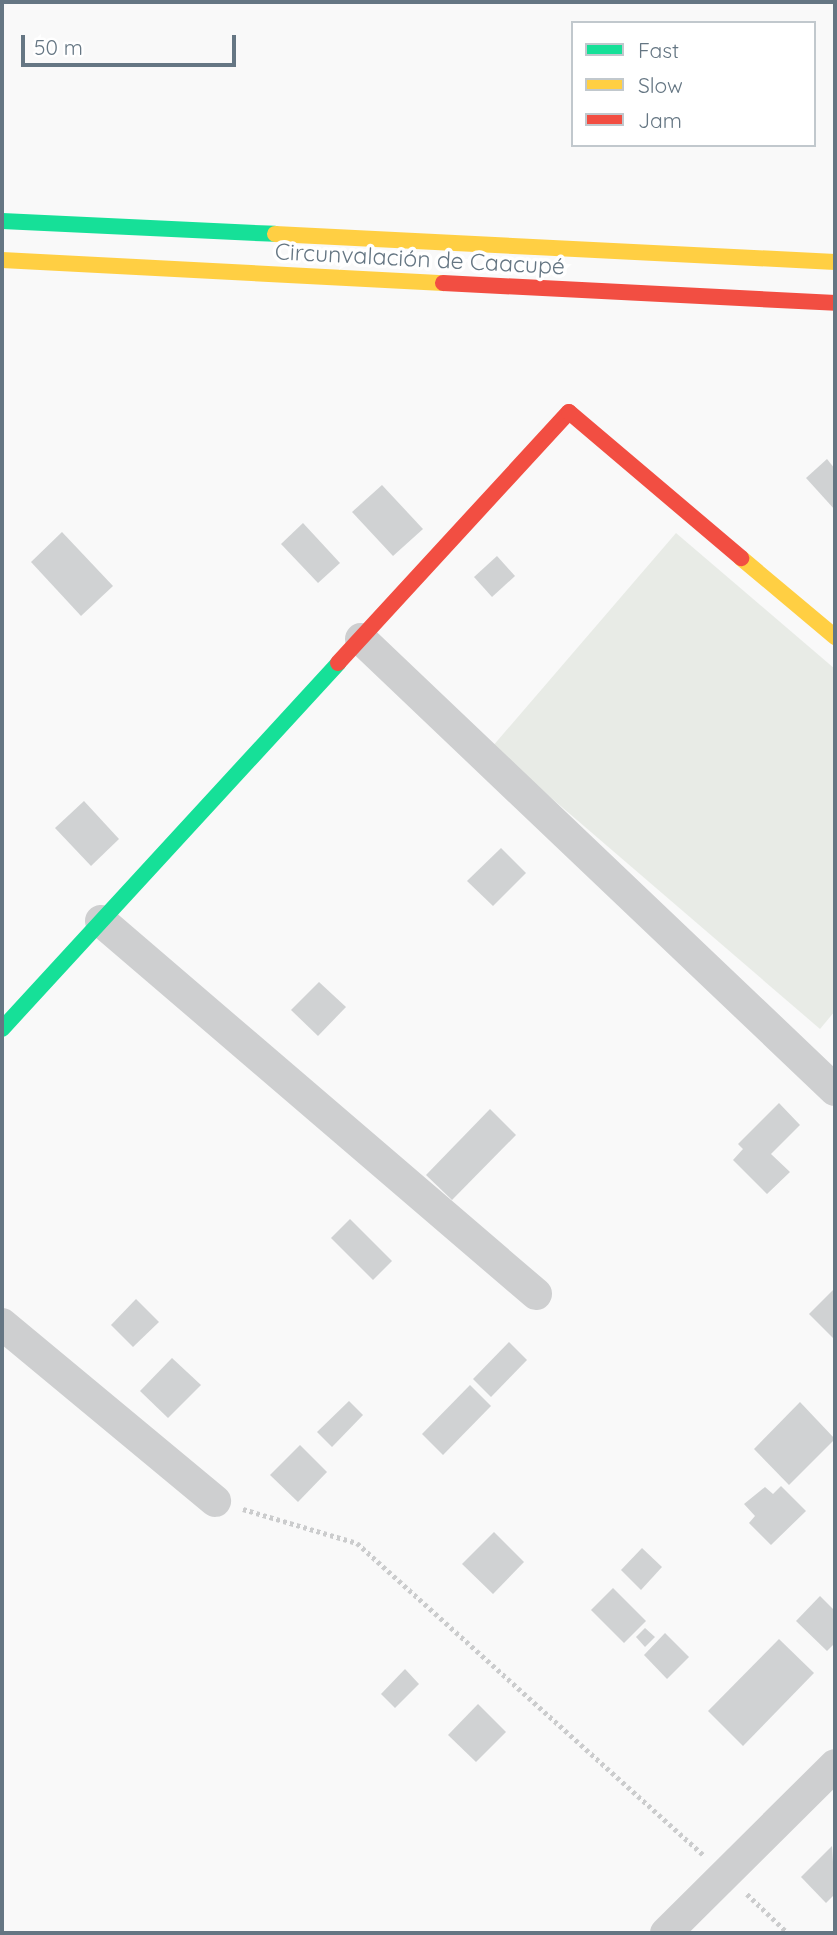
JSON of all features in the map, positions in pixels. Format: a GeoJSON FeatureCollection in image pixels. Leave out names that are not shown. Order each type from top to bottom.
{"type":"FeatureCollection","features":[{"type":"Feature","properties":{"kind":"main road","name":"Circunvalación de Caacupé"},"geometry":{"type":"LineString","coordinates":[[2,221],[835,262]]}},
{"type":"Feature","properties":{"kind":"main road","name":"Circunvalación de Caacupé"},"geometry":{"type":"LineString","coordinates":[[2,260],[835,303]]}},
{"type":"Feature","properties":{"kind":"main road"},"geometry":{"type":"LineString","coordinates":[[2,1029],[569,412],[835,637]]}},
{"type":"Feature","properties":{"kind":"street"},"geometry":{"type":"LineString","coordinates":[[360,639],[835,1090]]}},
{"type":"Feature","properties":{"kind":"street"},"geometry":{"type":"LineString","coordinates":[[102,920],[536,1294]]}},
{"type":"Feature","properties":{"kind":"street"},"geometry":{"type":"LineString","coordinates":[[2,1324],[215,1501]]}},
{"type":"Feature","properties":{"kind":"street"},"geometry":{"type":"LineString","coordinates":[[666,1933],[835,1765]]}},
{"type":"Feature","properties":{"kind":"path"},"geometry":{"type":"LineString","coordinates":[[215,1501],[357,1543],[726,1874],[788,1933]]}},
{"type":"Feature","properties":{"kind":"shaded area"},"geometry":{"type":"Polygon","coordinates":[[[676,533],[835,669],[835,1011],[820,1029],[492,747],[676,533]]]}},
{"type":"Feature","properties":{"kind":"building"},"geometry":{"type":"Polygon","coordinates":[[[827,459],[835,469],[835,510],[806,478],[827,459]]]}},
{"type":"Feature","properties":{"kind":"building"},"geometry":{"type":"Polygon","coordinates":[[[382,485],[423,529],[393,556],[352,512],[382,485]]]}},
{"type":"Feature","properties":{"kind":"building"},"geometry":{"type":"Polygon","coordinates":[[[303,523],[340,563],[318,583],[281,544],[303,523]]]}},
{"type":"Feature","properties":{"kind":"building"},"geometry":{"type":"Polygon","coordinates":[[[62,532],[113,586],[81,616],[31,562],[62,532]]]}},
{"type":"Feature","properties":{"kind":"building"},"geometry":{"type":"Polygon","coordinates":[[[497,556],[515,576],[492,597],[474,577],[497,556]]]}},
{"type":"Feature","properties":{"kind":"building"},"geometry":{"type":"Polygon","coordinates":[[[84,801],[119,839],[91,866],[55,828],[84,801]]]}},
{"type":"Feature","properties":{"kind":"building"},"geometry":{"type":"Polygon","coordinates":[[[501,848],[526,873],[493,906],[467,881],[501,848]]]}},
{"type":"Feature","properties":{"kind":"building"},"geometry":{"type":"Polygon","coordinates":[[[319,982],[346,1007],[318,1036],[291,1010],[319,982]]]}},
{"type":"Feature","properties":{"kind":"building"},"geometry":{"type":"Polygon","coordinates":[[[779,1103],[800,1125],[771,1154],[790,1172],[767,1194],[733,1160],[743,1149],[738,1144],[779,1103]]]}},
{"type":"Feature","properties":{"kind":"building"},"geometry":{"type":"Polygon","coordinates":[[[490,1109],[516,1135],[452,1200],[426,1175],[490,1109]]]}},
{"type":"Feature","properties":{"kind":"building"},"geometry":{"type":"Polygon","coordinates":[[[350,1219],[392,1261],[373,1280],[331,1238],[350,1219]]]}},
{"type":"Feature","properties":{"kind":"building"},"geometry":{"type":"Polygon","coordinates":[[[835,1288],[835,1340],[809,1314],[835,1288]]]}},
{"type":"Feature","properties":{"kind":"building"},"geometry":{"type":"Polygon","coordinates":[[[136,1299],[159,1322],[133,1347],[111,1325],[136,1299]]]}},
{"type":"Feature","properties":{"kind":"building"},"geometry":{"type":"Polygon","coordinates":[[[509,1342],[527,1360],[491,1397],[473,1379],[509,1342]]]}},
{"type":"Feature","properties":{"kind":"building"},"geometry":{"type":"Polygon","coordinates":[[[172,1358],[201,1385],[168,1418],[140,1391],[172,1358]]]}},
{"type":"Feature","properties":{"kind":"building"},"geometry":{"type":"Polygon","coordinates":[[[470,1385],[491,1406],[443,1455],[422,1434],[470,1385]]]}},
{"type":"Feature","properties":{"kind":"building"},"geometry":{"type":"Polygon","coordinates":[[[349,1401],[363,1415],[332,1447],[317,1432],[349,1401]]]}},
{"type":"Feature","properties":{"kind":"building"},"geometry":{"type":"Polygon","coordinates":[[[800,1402],[835,1439],[789,1485],[754,1449],[800,1402]]]}},
{"type":"Feature","properties":{"kind":"building"},"geometry":{"type":"Polygon","coordinates":[[[300,1445],[327,1472],[298,1502],[270,1475],[300,1445]]]}},
{"type":"Feature","properties":{"kind":"building"},"geometry":{"type":"Polygon","coordinates":[[[781,1486],[806,1511],[771,1545],[749,1523],[755,1516],[744,1504],[765,1487],[773,1494],[781,1486]]]}},
{"type":"Feature","properties":{"kind":"building"},"geometry":{"type":"Polygon","coordinates":[[[494,1532],[524,1562],[493,1594],[462,1564],[494,1532]]]}},
{"type":"Feature","properties":{"kind":"building"},"geometry":{"type":"Polygon","coordinates":[[[642,1548],[662,1567],[641,1590],[621,1570],[642,1548]]]}},
{"type":"Feature","properties":{"kind":"building"},"geometry":{"type":"Polygon","coordinates":[[[613,1588],[646,1621],[624,1643],[591,1610],[613,1588]]]}},
{"type":"Feature","properties":{"kind":"building"},"geometry":{"type":"Polygon","coordinates":[[[820,1596],[835,1611],[835,1643],[827,1651],[796,1621],[820,1596]]]}},
{"type":"Feature","properties":{"kind":"building"},"geometry":{"type":"Polygon","coordinates":[[[645,1628],[655,1637],[645,1647],[636,1637],[645,1628]]]}},
{"type":"Feature","properties":{"kind":"building"},"geometry":{"type":"Polygon","coordinates":[[[665,1633],[689,1657],[667,1679],[644,1655],[665,1633]]]}},
{"type":"Feature","properties":{"kind":"building"},"geometry":{"type":"Polygon","coordinates":[[[779,1639],[814,1673],[743,1746],[708,1711],[779,1639]]]}},
{"type":"Feature","properties":{"kind":"building"},"geometry":{"type":"Polygon","coordinates":[[[405,1669],[419,1684],[395,1708],[381,1694],[405,1669]]]}},
{"type":"Feature","properties":{"kind":"building"},"geometry":{"type":"Polygon","coordinates":[[[478,1704],[506,1732],[476,1762],[448,1735],[478,1704]]]}},
{"type":"Feature","properties":{"kind":"building"},"geometry":{"type":"Polygon","coordinates":[[[832,1846],[835,1894],[826,1903],[801,1877],[832,1846]]]}},
{"type":"Feature","properties":{"kind":"traffic: fast"},"geometry":{"type":"LineString","coordinates":[[2,221],[275,234]]}},
{"type":"Feature","properties":{"kind":"traffic: fast"},"geometry":{"type":"LineString","coordinates":[[2,1029],[338,663]]}},
{"type":"Feature","properties":{"kind":"traffic: slow"},"geometry":{"type":"LineString","coordinates":[[275,234],[835,262]]}},
{"type":"Feature","properties":{"kind":"traffic: slow"},"geometry":{"type":"LineString","coordinates":[[2,260],[443,283]]}},
{"type":"Feature","properties":{"kind":"traffic: slow"},"geometry":{"type":"LineString","coordinates":[[741,558],[835,637]]}},
{"type":"Feature","properties":{"kind":"traffic: jam"},"geometry":{"type":"LineString","coordinates":[[443,283],[835,303]]}},
{"type":"Feature","properties":{"kind":"traffic: jam"},"geometry":{"type":"LineString","coordinates":[[338,663],[569,412],[741,558]]}}]}
